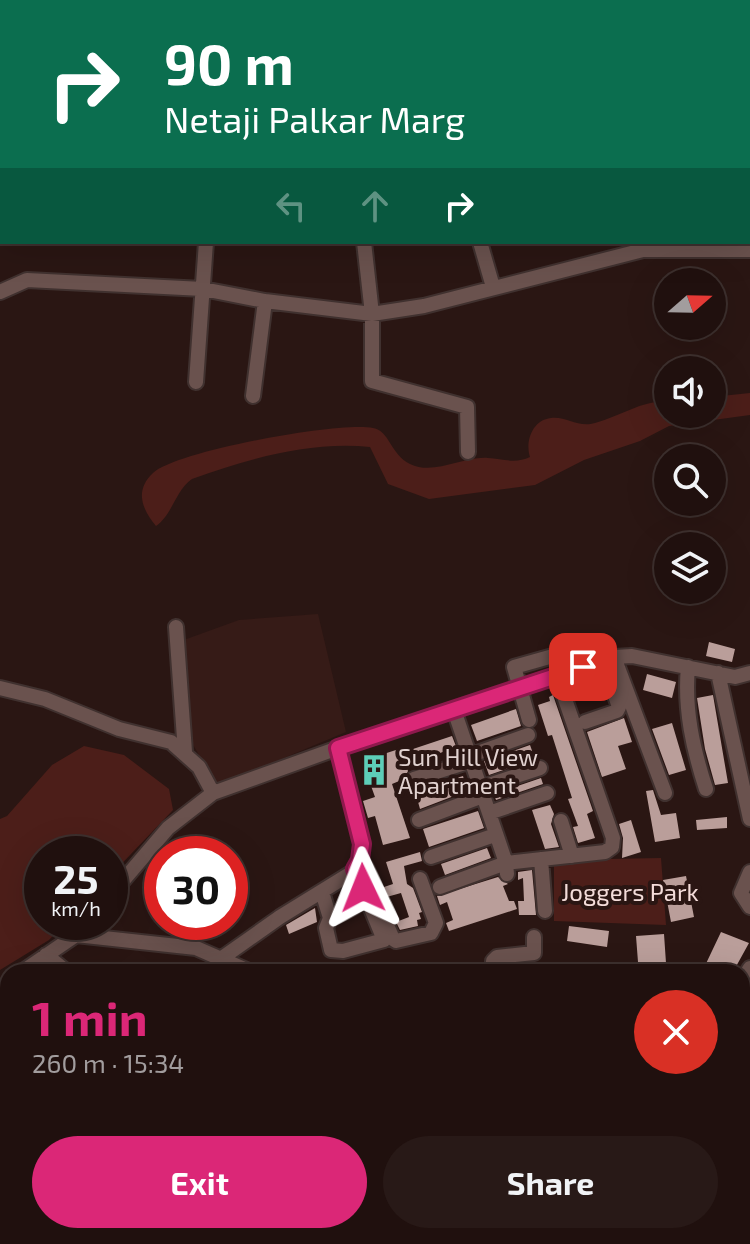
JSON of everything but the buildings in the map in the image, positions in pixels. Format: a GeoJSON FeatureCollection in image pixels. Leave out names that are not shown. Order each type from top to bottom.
{"type":"FeatureCollection","features":[{"type":"Feature","properties":{"kind":"street"},"geometry":{"type":"LineString","coordinates":[[196,382],[206,244]]}},
{"type":"Feature","properties":{"kind":"street"},"geometry":{"type":"LineString","coordinates":[[364,244],[372,314],[372,381],[467,407],[468,452]]}},
{"type":"Feature","properties":{"kind":"street"},"geometry":{"type":"LineString","coordinates":[[481,244],[493,287]]}},
{"type":"Feature","properties":{"kind":"street"},"geometry":{"type":"LineString","coordinates":[[0,292],[27,280],[203,289],[265,301],[372,314],[424,306],[642,246],[750,250]]}},
{"type":"Feature","properties":{"kind":"street"},"geometry":{"type":"LineString","coordinates":[[253,396],[265,301]]}},
{"type":"Feature","properties":{"kind":"street"},"geometry":{"type":"LineString","coordinates":[[176,627],[185,752]]}},
{"type":"Feature","properties":{"kind":"street"},"geometry":{"type":"LineString","coordinates":[[440,887],[541,859],[605,852],[612,847],[613,838],[560,675],[558,659],[553,656],[519,664],[513,673],[529,720]]}},
{"type":"Feature","properties":{"kind":"street"},"geometry":{"type":"LineString","coordinates":[[128,875],[168,828],[213,793],[338,748],[609,659],[632,656],[735,677],[750,673]]}},
{"type":"Feature","properties":{"kind":"street"},"geometry":{"type":"LineString","coordinates":[[585,722],[617,711],[619,707],[609,659]]}},
{"type":"Feature","properties":{"kind":"street"},"geometry":{"type":"LineString","coordinates":[[609,659],[665,793]]}},
{"type":"Feature","properties":{"kind":"street"},"geometry":{"type":"LineString","coordinates":[[688,667],[686,689],[692,748],[706,789]]}},
{"type":"Feature","properties":{"kind":"street"},"geometry":{"type":"LineString","coordinates":[[718,673],[750,819]]}},
{"type":"Feature","properties":{"kind":"street"},"geometry":{"type":"LineString","coordinates":[[0,688],[45,699],[119,729],[171,742],[199,767],[213,793]]}},
{"type":"Feature","properties":{"kind":"street"},"geometry":{"type":"LineString","coordinates":[[454,710],[506,869]]}},
{"type":"Feature","properties":{"kind":"street"},"geometry":{"type":"LineString","coordinates":[[414,779],[528,735]]}},
{"type":"Feature","properties":{"kind":"street"},"geometry":{"type":"LineString","coordinates":[[322,892],[330,918],[327,937],[331,950],[343,951],[381,942],[384,937],[365,892],[358,864],[362,844],[338,748]]}},
{"type":"Feature","properties":{"kind":"street"},"geometry":{"type":"LineString","coordinates":[[419,820],[540,768]]}},
{"type":"Feature","properties":{"kind":"street"},"geometry":{"type":"LineString","coordinates":[[489,813],[547,793]]}},
{"type":"Feature","properties":{"kind":"street"},"geometry":{"type":"LineString","coordinates":[[561,821],[572,856]]}},
{"type":"Feature","properties":{"kind":"street"},"geometry":{"type":"LineString","coordinates":[[431,857],[495,835]]}},
{"type":"Feature","properties":{"kind":"street"},"geometry":{"type":"LineString","coordinates":[[541,859],[545,911]]}},
{"type":"Feature","properties":{"kind":"street"},"geometry":{"type":"LineString","coordinates":[[358,864],[396,941],[431,933],[434,929],[436,923],[420,879]]}},
{"type":"Feature","properties":{"kind":"street"},"geometry":{"type":"LineString","coordinates":[[222,958],[322,892],[358,864]]}},
{"type":"Feature","properties":{"kind":"street"},"geometry":{"type":"LineString","coordinates":[[750,872],[741,893],[750,907]]}},
{"type":"Feature","properties":{"kind":"street"},"geometry":{"type":"LineString","coordinates":[[493,964],[497,957],[534,953],[534,937]]}},
{"type":"Feature","properties":{"kind":"street"},"geometry":{"type":"LineString","coordinates":[[33,964],[68,940]]}},
{"type":"Feature","properties":{"kind":"street"},"geometry":{"type":"LineString","coordinates":[[122,940],[196,948],[234,964]]}},
{"type":"Feature","properties":{"kind":"street"},"geometry":{"type":"LineString","coordinates":[[46,955],[57,964]]}},
{"type":"Feature","properties":{"kind":"path"},"geometry":{"type":"LineString","coordinates":[[327,908],[365,892]]}},
{"type":"Feature","properties":{"kind":"shaded area"},"geometry":{"type":"Polygon","coordinates":[[[318,614],[346,732],[217,786],[192,743],[181,641],[239,620],[318,614]]]}},
{"type":"Feature","properties":{"kind":"green space"},"geometry":{"type":"Polygon","coordinates":[[[750,393],[750,415],[726,418],[726,396],[750,393]]]}},
{"type":"Feature","properties":{"kind":"green space"},"geometry":{"type":"Polygon","coordinates":[[[654,402],[654,428],[665,428],[640,441],[584,460],[535,485],[429,499],[388,484],[370,447],[347,446],[279,453],[192,479],[156,526],[142,499],[147,479],[168,464],[224,447],[295,433],[373,428],[383,433],[403,460],[429,468],[478,458],[520,460],[530,457],[528,445],[532,433],[544,420],[556,418],[589,424],[654,402]]]}},
{"type":"Feature","properties":{"kind":"green space"},"geometry":{"type":"Polygon","coordinates":[[[84,746],[124,755],[169,789],[173,810],[148,836],[144,836],[144,840],[128,857],[128,836],[24,836],[24,940],[49,940],[10,964],[0,964],[0,819],[7,816],[52,765],[84,746]]]}},
{"type":"Feature","properties":{"kind":"green space","name":"Joggers Park"},"geometry":{"type":"Polygon","coordinates":[[[661,858],[666,925],[554,921],[554,860],[661,858]]]}},
{"type":"Feature","properties":{"kind":"place","name":"Sun Hill View Apartment"},"geometry":{"type":"Point","coordinates":[374,770]}},
{"type":"Feature","properties":{"kind":"route"},"geometry":{"type":"LineString","coordinates":[[363,888],[355,869],[362,844],[338,748],[583,667]]}}]}
